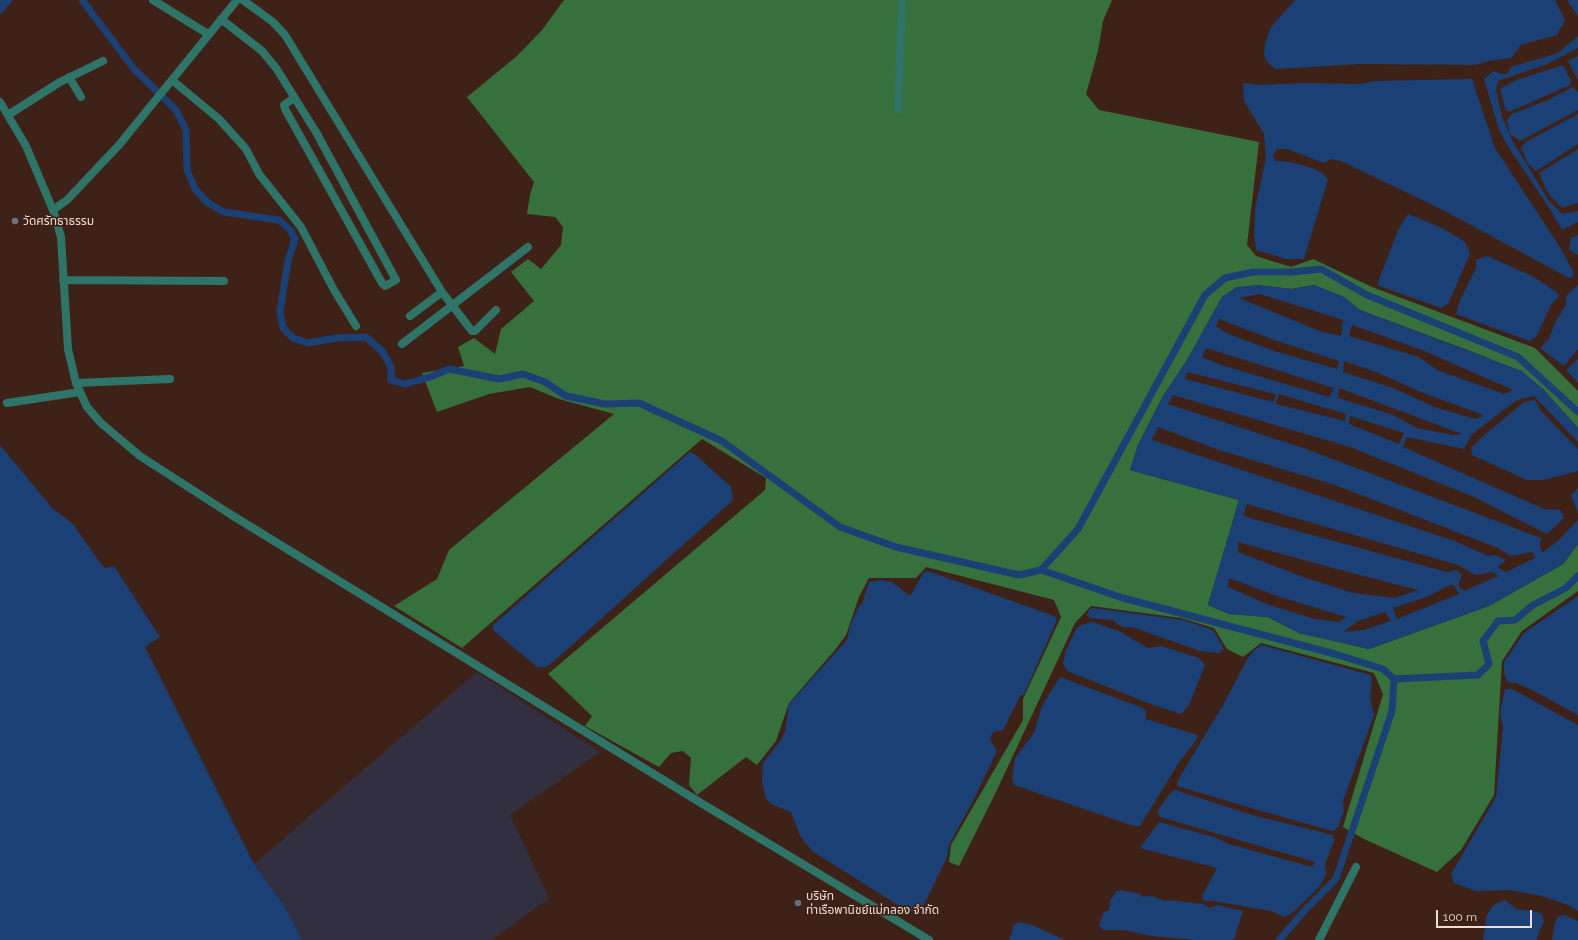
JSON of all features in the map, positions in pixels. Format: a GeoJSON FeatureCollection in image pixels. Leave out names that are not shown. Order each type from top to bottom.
{"type":"FeatureCollection","features":[{"type":"Feature","properties":{"kind":"street"},"geometry":{"type":"LineString","coordinates":[[153,0],[208,34]]}},
{"type":"Feature","properties":{"kind":"street"},"geometry":{"type":"LineString","coordinates":[[53,210],[72,195],[119,145],[237,0]]}},
{"type":"Feature","properties":{"kind":"street"},"geometry":{"type":"LineString","coordinates":[[243,0],[274,22],[285,35],[452,307],[472,331],[475,331],[496,310]]}},
{"type":"Feature","properties":{"kind":"street"},"geometry":{"type":"LineString","coordinates":[[898,109],[902,0]]}},
{"type":"Feature","properties":{"kind":"street"},"geometry":{"type":"LineString","coordinates":[[221,19],[262,51],[276,68],[316,132],[396,280],[385,286],[285,109],[284,105],[294,98]]}},
{"type":"Feature","properties":{"kind":"street"},"geometry":{"type":"LineString","coordinates":[[8,115],[69,77],[103,61]]}},
{"type":"Feature","properties":{"kind":"street"},"geometry":{"type":"LineString","coordinates":[[69,77],[81,97]]}},
{"type":"Feature","properties":{"kind":"street"},"geometry":{"type":"LineString","coordinates":[[171,81],[219,119],[246,149],[259,174],[301,227],[334,290],[356,326]]}},
{"type":"Feature","properties":{"kind":"street"},"geometry":{"type":"LineString","coordinates":[[0,102],[26,146],[53,210],[61,238],[68,349],[76,383],[87,407],[106,428],[140,456],[212,502],[701,804],[929,940]]}},
{"type":"Feature","properties":{"kind":"street"},"geometry":{"type":"LineString","coordinates":[[402,344],[452,307],[528,246]]}},
{"type":"Feature","properties":{"kind":"street"},"geometry":{"type":"LineString","coordinates":[[63,280],[224,281]]}},
{"type":"Feature","properties":{"kind":"street"},"geometry":{"type":"LineString","coordinates":[[410,316],[442,292]]}},
{"type":"Feature","properties":{"kind":"street"},"geometry":{"type":"LineString","coordinates":[[76,383],[170,378]]}},
{"type":"Feature","properties":{"kind":"street"},"geometry":{"type":"LineString","coordinates":[[7,403],[80,392]]}},
{"type":"Feature","properties":{"kind":"street"},"geometry":{"type":"LineString","coordinates":[[1319,940],[1356,867]]}},
{"type":"Feature","properties":{"kind":"shaded area"},"geometry":{"type":"Polygon","coordinates":[[[477,672],[600,752],[510,815],[549,898],[492,940],[302,940],[285,907],[254,864],[477,672]]]}},
{"type":"Feature","properties":{"kind":"green space"},"geometry":{"type":"Polygon","coordinates":[[[564,0],[1112,0],[1103,21],[1098,51],[1086,94],[1099,110],[1259,142],[1247,245],[1256,256],[1291,267],[1313,259],[1372,287],[1535,348],[1578,391],[1578,428],[1543,389],[1486,357],[1360,310],[1344,297],[1314,285],[1292,289],[1257,285],[1222,297],[1187,360],[1163,396],[1138,445],[1130,470],[1239,500],[1208,605],[1229,614],[1268,617],[1299,633],[1369,649],[1489,606],[1563,564],[1578,544],[1578,591],[1522,631],[1502,661],[1494,795],[1461,850],[1437,872],[1364,839],[1343,827],[1383,694],[1374,673],[1261,643],[1243,657],[1227,649],[1214,628],[1181,618],[1091,606],[1075,623],[996,792],[959,866],[949,862],[951,845],[1023,720],[1023,699],[1061,617],[1054,600],[926,567],[916,578],[869,578],[859,597],[846,635],[835,650],[789,703],[776,741],[757,765],[746,757],[697,795],[689,785],[691,758],[683,751],[671,753],[659,767],[585,726],[592,716],[548,674],[765,490],[766,478],[702,439],[462,648],[394,606],[437,579],[449,550],[614,414],[559,399],[530,387],[489,394],[437,412],[422,373],[464,366],[458,347],[474,338],[495,354],[501,329],[534,301],[511,272],[528,259],[541,269],[561,245],[563,227],[555,217],[527,214],[534,182],[467,97],[517,56],[542,30],[564,0]]]}},
{"type":"Feature","properties":{"kind":"water"},"geometry":{"type":"Polygon","coordinates":[[[0,0],[13,0],[0,15],[0,0]]]}},
{"type":"Feature","properties":{"kind":"water"},"geometry":{"type":"Polygon","coordinates":[[[1295,0],[1555,0],[1565,20],[1557,35],[1521,45],[1511,58],[1488,61],[1476,65],[1361,64],[1276,69],[1269,64],[1264,56],[1265,44],[1271,27],[1295,0]]]}},
{"type":"Feature","properties":{"kind":"water"},"geometry":{"type":"Polygon","coordinates":[[[1568,0],[1578,0],[1578,16],[1569,3],[1568,0]]]}},
{"type":"Feature","properties":{"kind":"water"},"geometry":{"type":"Polygon","coordinates":[[[1578,36],[1578,48],[1547,64],[1498,81],[1496,89],[1502,117],[1513,142],[1549,201],[1562,214],[1578,211],[1578,222],[1562,230],[1499,130],[1484,79],[1494,71],[1501,74],[1507,74],[1511,67],[1558,53],[1578,36]]]}},
{"type":"Feature","properties":{"kind":"water"},"geometry":{"type":"Polygon","coordinates":[[[1578,56],[1578,80],[1568,61],[1578,56]]]}},
{"type":"Feature","properties":{"kind":"water"},"geometry":{"type":"Polygon","coordinates":[[[1563,65],[1571,81],[1570,85],[1509,112],[1505,108],[1500,89],[1514,81],[1563,65]]]}},
{"type":"Feature","properties":{"kind":"water"},"geometry":{"type":"Polygon","coordinates":[[[1472,79],[1495,148],[1561,249],[1573,271],[1573,277],[1569,278],[1443,210],[1341,161],[1331,159],[1324,163],[1287,149],[1278,149],[1273,155],[1275,161],[1291,162],[1312,168],[1322,173],[1328,179],[1304,259],[1286,259],[1256,250],[1254,234],[1255,209],[1266,158],[1264,134],[1244,101],[1243,83],[1259,85],[1304,83],[1360,84],[1376,81],[1472,79]]]}},
{"type":"Feature","properties":{"kind":"water"},"geometry":{"type":"Polygon","coordinates":[[[1573,87],[1578,92],[1578,110],[1520,141],[1510,134],[1507,120],[1512,114],[1550,99],[1573,87]]]}},
{"type":"Feature","properties":{"kind":"water"},"geometry":{"type":"Polygon","coordinates":[[[1578,114],[1578,144],[1536,171],[1528,164],[1521,148],[1526,142],[1578,114]]]}},
{"type":"Feature","properties":{"kind":"water"},"geometry":{"type":"Polygon","coordinates":[[[1578,149],[1578,203],[1562,208],[1548,193],[1539,173],[1578,149]]]}},
{"type":"Feature","properties":{"kind":"water"},"geometry":{"type":"Polygon","coordinates":[[[1408,214],[1444,229],[1465,242],[1470,254],[1448,304],[1441,308],[1377,285],[1398,230],[1408,214]]]}},
{"type":"Feature","properties":{"kind":"water"},"geometry":{"type":"Polygon","coordinates":[[[1578,235],[1578,255],[1569,249],[1571,238],[1578,235]]]}},
{"type":"Feature","properties":{"kind":"water"},"geometry":{"type":"Polygon","coordinates":[[[1487,256],[1532,276],[1555,291],[1559,296],[1551,305],[1536,337],[1529,341],[1456,314],[1460,300],[1476,268],[1476,260],[1487,256]]]}},
{"type":"Feature","properties":{"kind":"water"},"geometry":{"type":"Polygon","coordinates":[[[1257,285],[1292,289],[1314,285],[1344,297],[1360,310],[1522,371],[1543,389],[1578,428],[1578,442],[1534,396],[1517,400],[1471,435],[1464,449],[1407,437],[1403,447],[1544,509],[1560,510],[1564,518],[1547,534],[1474,497],[1350,447],[1173,395],[1168,404],[1306,449],[1541,538],[1540,547],[1542,553],[1559,540],[1578,520],[1578,544],[1563,564],[1489,606],[1369,649],[1299,633],[1268,617],[1229,614],[1208,605],[1239,500],[1130,470],[1138,445],[1163,396],[1187,360],[1222,297],[1236,287],[1257,285]],[[1260,294],[1239,298],[1322,332],[1341,336],[1343,320],[1260,294]],[[1219,319],[1216,326],[1226,333],[1274,351],[1337,369],[1339,361],[1277,341],[1219,319]],[[1352,325],[1349,336],[1419,357],[1437,370],[1504,394],[1513,390],[1422,350],[1352,325]],[[1206,348],[1202,357],[1221,365],[1329,397],[1334,388],[1206,348]],[[1344,361],[1343,372],[1393,388],[1437,408],[1476,419],[1483,415],[1421,392],[1376,372],[1344,361]],[[1187,372],[1185,379],[1273,402],[1276,394],[1187,372]],[[1339,388],[1338,398],[1393,415],[1417,428],[1453,435],[1462,434],[1339,388]],[[1279,394],[1276,404],[1345,421],[1346,414],[1279,394]],[[1350,416],[1349,424],[1399,444],[1404,434],[1350,416]],[[1158,427],[1152,440],[1457,542],[1488,556],[1495,555],[1506,560],[1497,567],[1506,572],[1535,558],[1532,552],[1511,556],[1498,548],[1335,485],[1219,450],[1158,427]],[[1247,504],[1243,515],[1250,518],[1447,572],[1456,570],[1462,575],[1458,585],[1464,591],[1498,576],[1493,572],[1475,575],[1458,565],[1247,504]],[[1238,542],[1238,552],[1303,577],[1353,593],[1395,598],[1418,590],[1238,542]],[[1229,578],[1228,587],[1269,605],[1315,619],[1339,622],[1346,617],[1280,597],[1229,578]],[[1453,584],[1426,597],[1393,608],[1397,619],[1459,594],[1453,584]],[[1385,612],[1358,621],[1343,632],[1364,630],[1391,621],[1385,612]]]}},
{"type":"Feature","properties":{"kind":"water"},"geometry":{"type":"Polygon","coordinates":[[[1578,285],[1578,349],[1564,366],[1540,348],[1549,339],[1554,325],[1566,304],[1566,296],[1578,285]]]}},
{"type":"Feature","properties":{"kind":"water"},"geometry":{"type":"Polygon","coordinates":[[[1578,359],[1578,383],[1566,370],[1578,359]]]}},
{"type":"Feature","properties":{"kind":"water"},"geometry":{"type":"Polygon","coordinates":[[[1535,400],[1541,411],[1578,449],[1578,471],[1543,480],[1527,480],[1472,455],[1471,448],[1482,437],[1524,402],[1535,400]]]}},
{"type":"Feature","properties":{"kind":"water"},"geometry":{"type":"Polygon","coordinates":[[[0,445],[53,509],[72,523],[104,568],[114,566],[160,637],[145,647],[254,864],[285,907],[302,940],[0,940],[0,445]]]}},
{"type":"Feature","properties":{"kind":"water"},"geometry":{"type":"Polygon","coordinates":[[[690,452],[696,455],[731,487],[733,500],[552,663],[545,667],[537,667],[493,630],[493,625],[690,452]]]}},
{"type":"Feature","properties":{"kind":"water"},"geometry":{"type":"Polygon","coordinates":[[[1578,488],[1578,514],[1571,495],[1578,488]]]}},
{"type":"Feature","properties":{"kind":"water"},"geometry":{"type":"Polygon","coordinates":[[[928,571],[1054,616],[1057,620],[1024,694],[1020,696],[1003,730],[993,732],[990,739],[997,751],[975,797],[949,845],[947,857],[923,907],[916,912],[909,912],[812,851],[800,836],[791,812],[773,805],[766,799],[762,782],[763,763],[779,743],[785,732],[789,704],[847,640],[850,626],[862,603],[869,582],[881,580],[892,582],[907,594],[911,595],[923,573],[928,571]]]}},
{"type":"Feature","properties":{"kind":"water"},"geometry":{"type":"Polygon","coordinates":[[[1578,596],[1578,715],[1530,689],[1516,683],[1507,682],[1504,672],[1504,662],[1524,633],[1578,596]]]}},
{"type":"Feature","properties":{"kind":"water"},"geometry":{"type":"Polygon","coordinates":[[[1093,608],[1183,620],[1213,630],[1224,649],[1219,653],[1200,651],[1132,627],[1123,627],[1112,620],[1090,618],[1087,615],[1089,610],[1093,608]]]}},
{"type":"Feature","properties":{"kind":"water"},"geometry":{"type":"Polygon","coordinates":[[[1093,622],[1119,631],[1148,648],[1161,646],[1199,658],[1205,665],[1189,705],[1181,714],[1153,705],[1067,671],[1063,664],[1065,653],[1076,629],[1081,625],[1093,622]]]}},
{"type":"Feature","properties":{"kind":"water"},"geometry":{"type":"Polygon","coordinates":[[[1262,645],[1370,675],[1372,678],[1370,698],[1374,715],[1343,801],[1344,810],[1339,825],[1335,830],[1332,831],[1177,786],[1178,780],[1223,705],[1248,658],[1254,650],[1262,645]]]}},
{"type":"Feature","properties":{"kind":"water"},"geometry":{"type":"Polygon","coordinates":[[[1060,677],[1140,707],[1146,710],[1146,719],[1197,735],[1197,739],[1178,764],[1140,826],[1134,826],[1014,785],[1012,779],[1015,758],[1034,733],[1042,706],[1060,677]]]}},
{"type":"Feature","properties":{"kind":"water"},"geometry":{"type":"Polygon","coordinates":[[[1505,689],[1512,689],[1578,725],[1578,911],[1568,905],[1542,896],[1510,890],[1476,891],[1454,883],[1451,874],[1496,797],[1503,728],[1500,713],[1505,689]]]}},
{"type":"Feature","properties":{"kind":"water"},"geometry":{"type":"Polygon","coordinates":[[[1175,790],[1252,815],[1333,835],[1334,841],[1325,864],[1326,875],[1319,887],[1292,913],[1284,917],[1271,911],[1213,901],[1204,901],[1202,896],[1217,868],[1140,848],[1159,822],[1214,837],[1229,844],[1312,867],[1315,862],[1160,817],[1157,812],[1170,793],[1175,790]]]}},
{"type":"Feature","properties":{"kind":"water"},"geometry":{"type":"Polygon","coordinates":[[[1121,890],[1140,894],[1143,897],[1151,896],[1165,901],[1169,900],[1203,904],[1210,908],[1217,905],[1243,911],[1234,939],[1231,940],[1196,940],[1152,936],[1124,930],[1103,930],[1099,926],[1103,913],[1109,910],[1111,899],[1116,892],[1121,890]]]}},
{"type":"Feature","properties":{"kind":"water"},"geometry":{"type":"Polygon","coordinates":[[[1505,900],[1516,909],[1538,912],[1542,915],[1544,921],[1536,940],[1483,940],[1487,915],[1493,905],[1505,900]]]}},
{"type":"Feature","properties":{"kind":"water"},"geometry":{"type":"Polygon","coordinates":[[[1564,915],[1578,921],[1578,940],[1552,940],[1555,922],[1559,916],[1564,915]]]}},
{"type":"Feature","properties":{"kind":"water"},"geometry":{"type":"Polygon","coordinates":[[[1020,922],[1032,925],[1065,940],[1009,940],[1014,925],[1020,922]]]}},
{"type":"Feature","properties":{"kind":"waterway"},"geometry":{"type":"LineString","coordinates":[[82,0],[134,69],[176,110],[186,130],[187,170],[195,189],[208,203],[224,212],[279,220],[290,230],[295,239],[288,261],[280,311],[283,328],[293,338],[308,343],[337,338],[366,337],[382,351],[391,367],[391,380],[405,384],[430,377],[449,369],[499,379],[523,374],[545,382],[566,396],[605,404],[639,403],[722,441],[840,527],[896,547],[1019,575],[1041,570],[1078,529],[1205,295],[1225,278],[1253,272],[1292,272],[1321,269],[1367,295],[1518,357],[1578,412]]}},
{"type":"Feature","properties":{"kind":"waterway"},"geometry":{"type":"LineString","coordinates":[[1041,570],[1123,598],[1335,654],[1383,669],[1394,679],[1392,711],[1336,879],[1305,910],[1279,940]]}},
{"type":"Feature","properties":{"kind":"waterway"},"geometry":{"type":"LineString","coordinates":[[1394,679],[1478,675],[1489,664],[1483,641],[1498,621],[1515,620],[1533,605],[1566,588],[1578,576]]}},
{"type":"Feature","properties":{"kind":"place","name":"วัดศรัทธาธรรม"},"geometry":{"type":"Point","coordinates":[15,221]}},
{"type":"Feature","properties":{"kind":"place","name":"บริษัท ท่าเรือพานิชย์แม่กลอง จำกัด"},"geometry":{"type":"Point","coordinates":[798,903]}}]}
